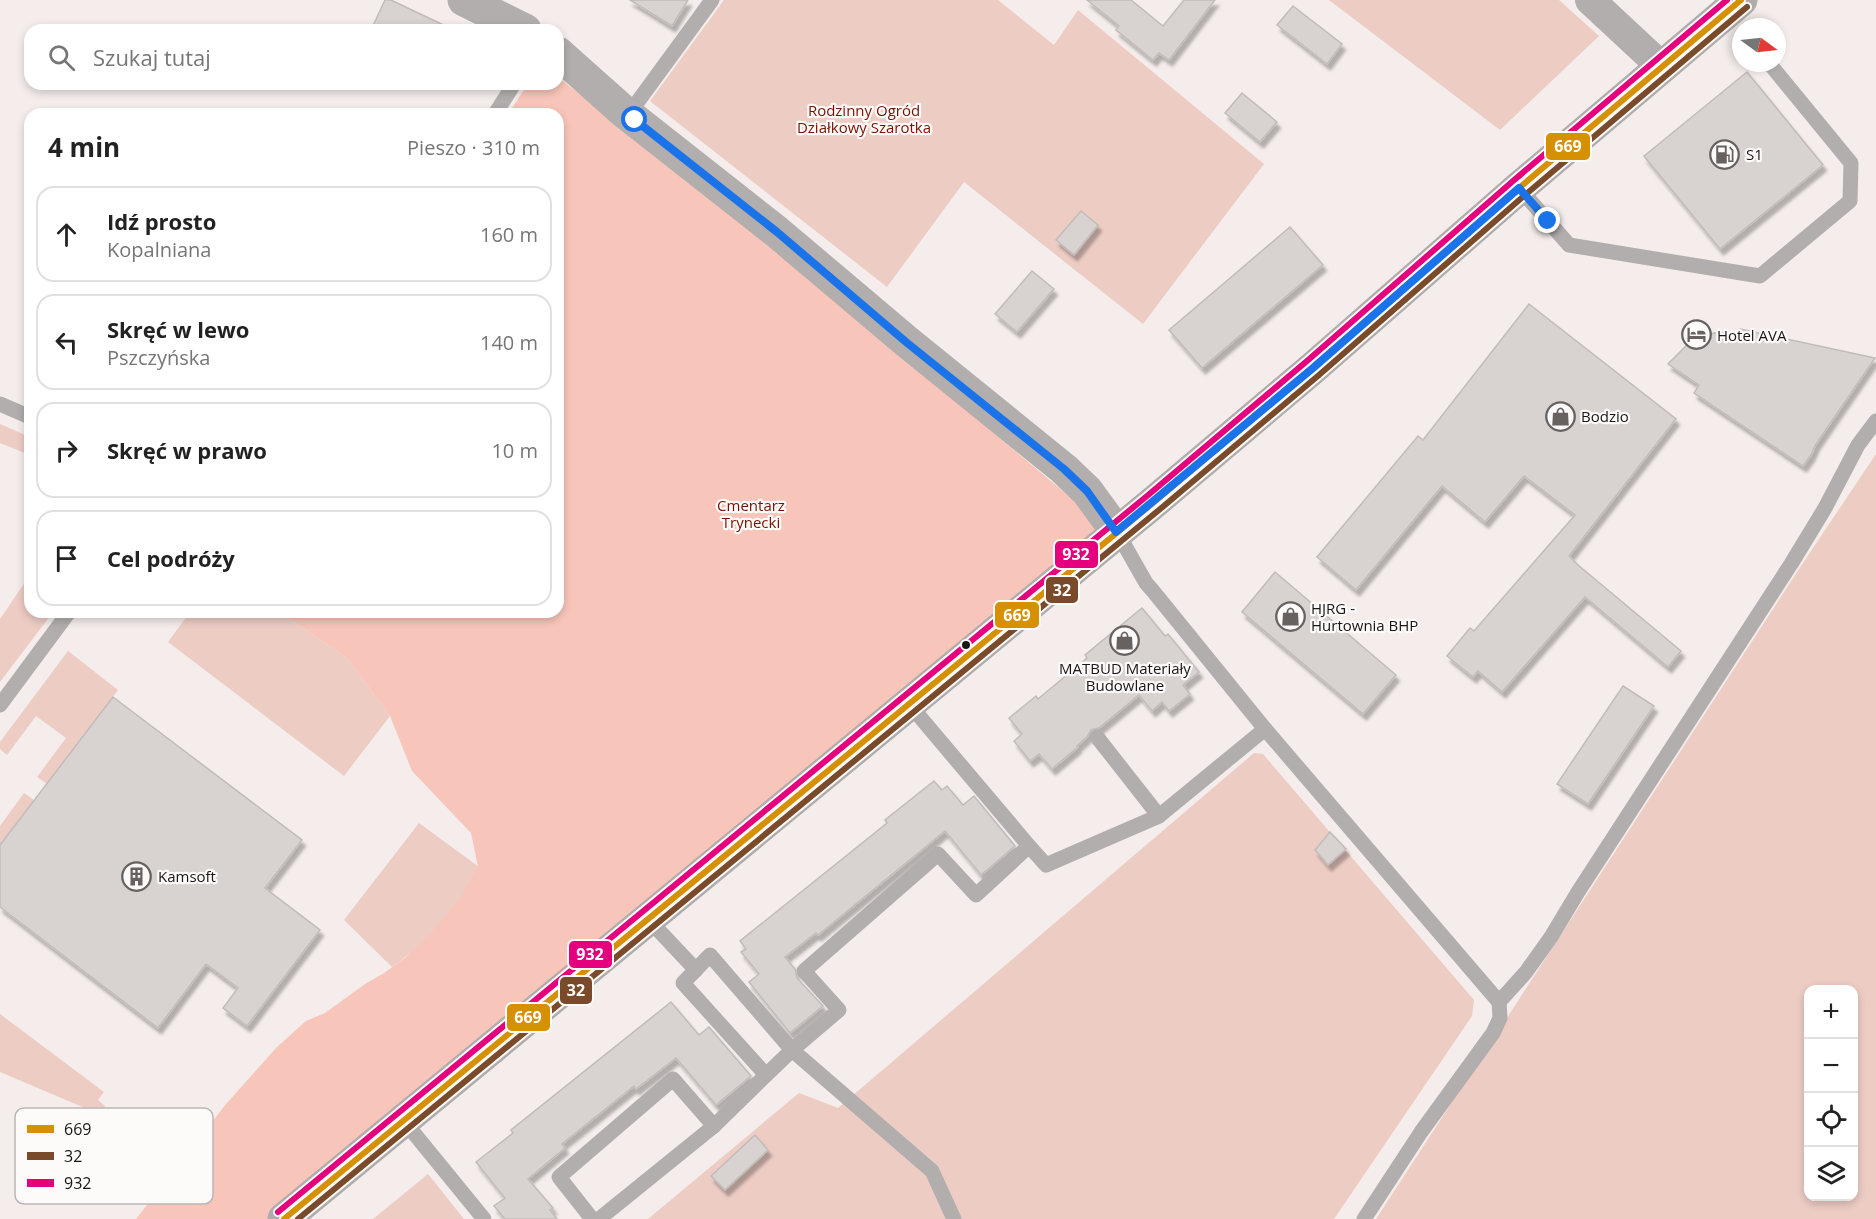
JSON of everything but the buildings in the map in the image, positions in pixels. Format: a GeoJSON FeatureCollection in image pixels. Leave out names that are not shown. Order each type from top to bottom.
{"type":"FeatureCollection","features":[{"type":"Feature","properties":{"kind":"main road"},"geometry":{"type":"LineString","coordinates":[[284,1219],[1313,368],[1662,67],[1736,14]]}},
{"type":"Feature","properties":{"kind":"street"},"geometry":{"type":"LineString","coordinates":[[464,0],[513,24]]}},
{"type":"Feature","properties":{"kind":"street"},"geometry":{"type":"LineString","coordinates":[[1591,0],[1662,67]]}},
{"type":"Feature","properties":{"kind":"street"},"geometry":{"type":"LineString","coordinates":[[564,58],[628,115],[777,232],[906,342],[1064,469],[1087,491],[1116,532]]}},
{"type":"Feature","properties":{"kind":"lane"},"geometry":{"type":"LineString","coordinates":[[628,115],[712,0]]}},
{"type":"Feature","properties":{"kind":"lane"},"geometry":{"type":"LineString","coordinates":[[1519,188],[1569,245],[1760,276],[1850,201],[1851,164],[1776,72]]}},
{"type":"Feature","properties":{"kind":"lane"},"geometry":{"type":"LineString","coordinates":[[499,108],[510,90]]}},
{"type":"Feature","properties":{"kind":"lane"},"geometry":{"type":"LineString","coordinates":[[0,404],[24,414]]}},
{"type":"Feature","properties":{"kind":"lane"},"geometry":{"type":"LineString","coordinates":[[1499,1002],[1526,972],[1551,937],[1791,564],[1825,508],[1858,445],[1876,421]]}},
{"type":"Feature","properties":{"kind":"lane"},"geometry":{"type":"LineString","coordinates":[[1116,532],[1146,583],[1265,729],[1499,1002],[1500,1018],[1493,1034],[1420,1132],[1364,1219]]}},
{"type":"Feature","properties":{"kind":"lane"},"geometry":{"type":"LineString","coordinates":[[0,705],[65,618]]}},
{"type":"Feature","properties":{"kind":"lane"},"geometry":{"type":"LineString","coordinates":[[909,704],[1046,865],[1159,816],[1265,729]]}},
{"type":"Feature","properties":{"kind":"lane"},"geometry":{"type":"LineString","coordinates":[[1096,737],[1159,816]]}},
{"type":"Feature","properties":{"kind":"lane"},"geometry":{"type":"LineString","coordinates":[[599,1219],[714,1126],[792,1050],[839,1010],[804,971],[938,854],[976,895],[1029,846]]}},
{"type":"Feature","properties":{"kind":"lane"},"geometry":{"type":"LineString","coordinates":[[648,919],[696,970]]}},
{"type":"Feature","properties":{"kind":"lane"},"geometry":{"type":"LineString","coordinates":[[766,1075],[683,983],[710,955],[792,1050],[932,1172],[954,1219]]}},
{"type":"Feature","properties":{"kind":"lane"},"geometry":{"type":"LineString","coordinates":[[592,1219],[559,1177],[673,1079],[714,1126]]}},
{"type":"Feature","properties":{"kind":"lane"},"geometry":{"type":"LineString","coordinates":[[404,1121],[484,1219]]}},
{"type":"Feature","properties":{"kind":"green space","name":"Rodzinny Ogród Działkowy Szarotka"},"geometry":{"type":"Polygon","coordinates":[[[724,0],[998,0],[1054,45],[1078,10],[1264,164],[1143,324],[964,182],[887,287],[650,101],[724,0]]]}},
{"type":"Feature","properties":{"kind":"green space"},"geometry":{"type":"Polygon","coordinates":[[[1329,0],[1559,0],[1599,36],[1500,130],[1329,0]]]}},
{"type":"Feature","properties":{"kind":"green space","name":"Cmentarz Trynecki"},"geometry":{"type":"Polygon","coordinates":[[[564,82],[758,235],[1102,524],[284,1219],[136,1219],[148,1204],[213,1204],[213,1121],[226,1104],[277,1047],[306,1021],[325,1013],[406,957],[430,934],[460,899],[478,867],[471,833],[412,771],[390,716],[347,658],[289,618],[564,618],[564,108],[512,108],[524,90],[564,90],[564,82]]]}},
{"type":"Feature","properties":{"kind":"green space"},"geometry":{"type":"Polygon","coordinates":[[[0,424],[24,434],[24,453],[0,443],[0,424]]]}},
{"type":"Feature","properties":{"kind":"green space"},"geometry":{"type":"Polygon","coordinates":[[[1876,454],[1876,1219],[1376,1219],[1801,566],[1876,454]]]}},
{"type":"Feature","properties":{"kind":"green space"},"geometry":{"type":"Polygon","coordinates":[[[24,584],[24,618],[48,618],[0,682],[0,619],[24,584]]]}},
{"type":"Feature","properties":{"kind":"green space"},"geometry":{"type":"Polygon","coordinates":[[[186,618],[289,618],[347,658],[390,716],[344,776],[168,642],[186,618]]]}},
{"type":"Feature","properties":{"kind":"green space"},"geometry":{"type":"Polygon","coordinates":[[[68,651],[118,690],[47,784],[37,777],[66,738],[36,716],[7,755],[0,749],[0,742],[68,651]]]}},
{"type":"Feature","properties":{"kind":"green space"},"geometry":{"type":"Polygon","coordinates":[[[1254,753],[1263,754],[1474,1000],[1472,1016],[1334,1219],[648,1219],[799,1093],[838,1108],[1254,753]]]}},
{"type":"Feature","properties":{"kind":"green space"},"geometry":{"type":"Polygon","coordinates":[[[24,793],[34,800],[0,845],[0,826],[24,793]]]}},
{"type":"Feature","properties":{"kind":"green space"},"geometry":{"type":"Polygon","coordinates":[[[419,823],[479,867],[463,896],[445,919],[419,945],[392,967],[344,920],[419,823]]]}},
{"type":"Feature","properties":{"kind":"green space"},"geometry":{"type":"Polygon","coordinates":[[[0,1014],[104,1092],[98,1100],[105,1106],[104,1108],[85,1108],[0,1072],[0,1014]]]}},
{"type":"Feature","properties":{"kind":"green space"},"geometry":{"type":"Polygon","coordinates":[[[428,1174],[464,1219],[373,1219],[428,1174]]]}},
{"type":"Feature","properties":{"kind":"transit line","name":"932"},"geometry":{"type":"LineString","coordinates":[[278,1212],[1147,496],[1727,0]]}},
{"type":"Feature","properties":{"kind":"transit line","name":"669"},"geometry":{"type":"LineString","coordinates":[[284,1219],[1153,503],[1741,0]]}},
{"type":"Feature","properties":{"kind":"transit line","name":"32"},"geometry":{"type":"LineString","coordinates":[[298,1219],[1159,510],[1747,7]]}},
{"type":"Feature","properties":{"kind":"place","name":"S1"},"geometry":{"type":"Point","coordinates":[1725,154]}},
{"type":"Feature","properties":{"kind":"place","name":"Hotel AVA"},"geometry":{"type":"Point","coordinates":[1696,335]}},
{"type":"Feature","properties":{"kind":"place","name":"Bodzio"},"geometry":{"type":"Point","coordinates":[1560,416]}},
{"type":"Feature","properties":{"kind":"place","name":"HJRG - Hurtownia BHP"},"geometry":{"type":"Point","coordinates":[1290,617]}},
{"type":"Feature","properties":{"kind":"place","name":"MATBUD Materiały Budowlane"},"geometry":{"type":"Point","coordinates":[1125,641]}},
{"type":"Feature","properties":{"kind":"place","name":"Kamsoft"},"geometry":{"type":"Point","coordinates":[137,876]}},
{"type":"Feature","properties":{"kind":"route"},"geometry":{"type":"LineString","coordinates":[[635,120],[777,232],[906,342],[1077,480],[1116,532],[1313,368],[1519,188],[1548,221]]}}]}
